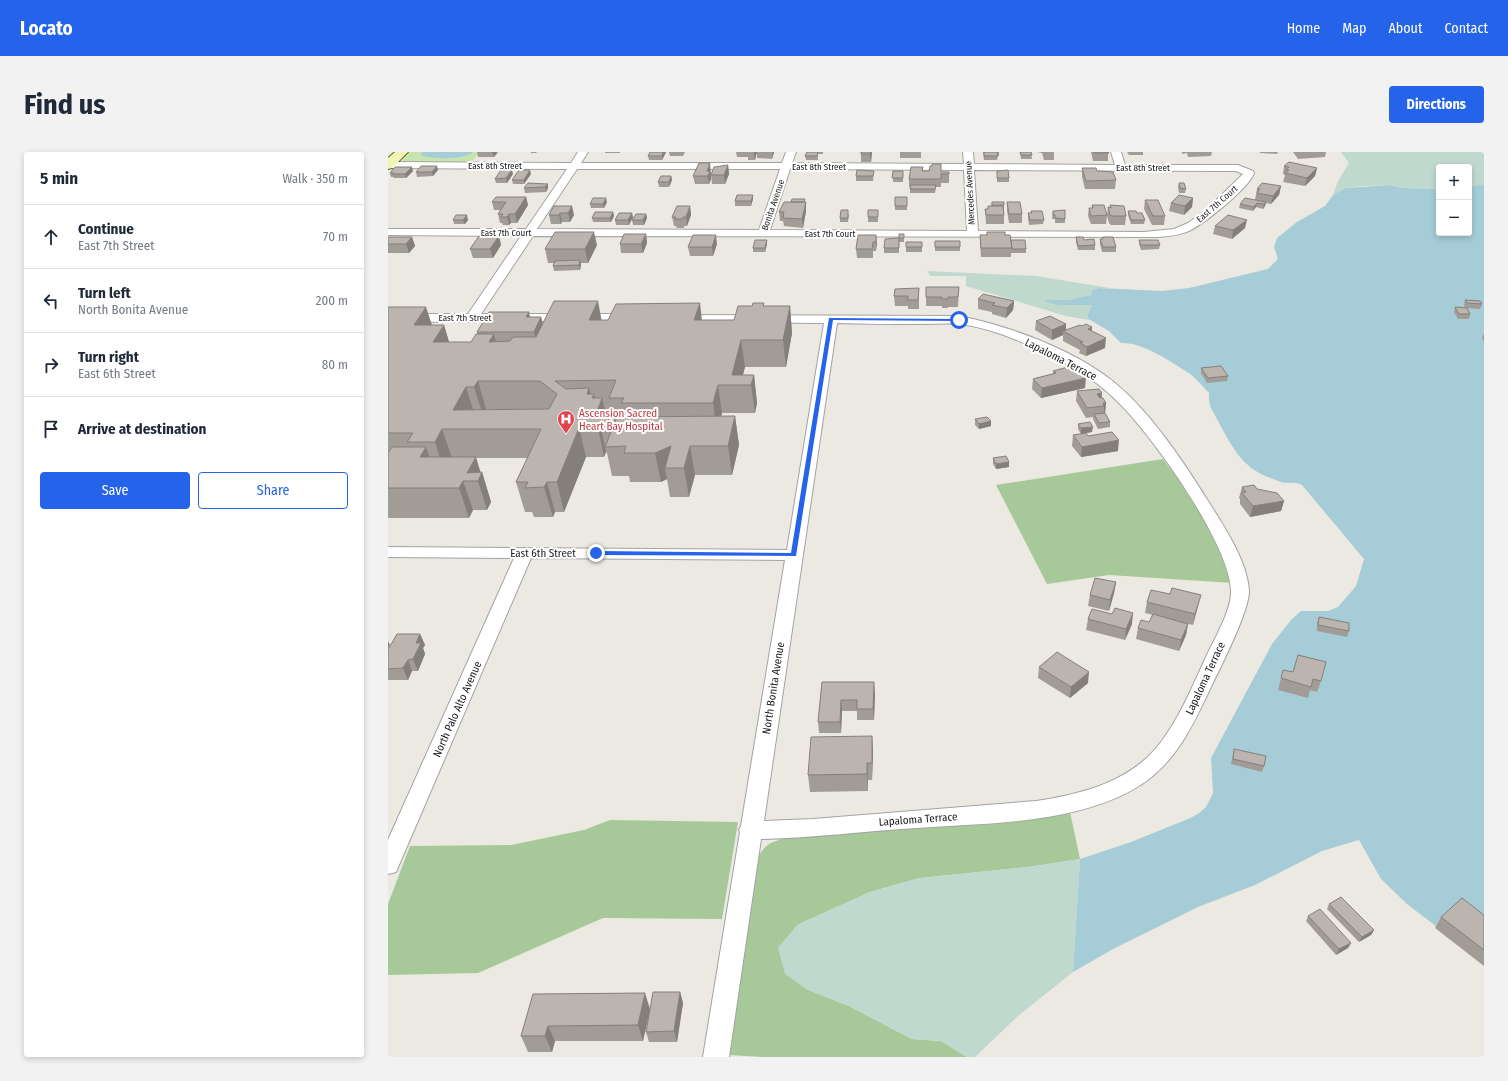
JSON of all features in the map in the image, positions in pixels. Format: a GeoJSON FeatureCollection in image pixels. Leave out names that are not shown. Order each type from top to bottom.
{"type":"FeatureCollection","features":[{"type":"Feature","properties":{"kind":"main road"},"geometry":{"type":"LineString","coordinates":[[388,165],[402,152]]}},
{"type":"Feature","properties":{"kind":"street"},"geometry":{"type":"LineString","coordinates":[[472,318],[583,152]]}},
{"type":"Feature","properties":{"kind":"street","name":"Bonita Avenue"},"geometry":{"type":"LineString","coordinates":[[763,234],[790,152]]}},
{"type":"Feature","properties":{"kind":"street","name":"Mercedes Avenue"},"geometry":{"type":"LineString","coordinates":[[968,152],[973,234]]}},
{"type":"Feature","properties":{"kind":"street"},"geometry":{"type":"LineString","coordinates":[[1116,152],[1121,168]]}},
{"type":"Feature","properties":{"kind":"street","name":"East 8th Street"},"geometry":{"type":"LineString","coordinates":[[388,165],[1238,168],[1249,172]]}},
{"type":"Feature","properties":{"kind":"street","name":"East 7th Court"},"geometry":{"type":"LineString","coordinates":[[388,232],[1165,234],[1183,230],[1192,225],[1224,200],[1248,176],[1249,172]]}},
{"type":"Feature","properties":{"kind":"street","name":"East 7th Street"},"geometry":{"type":"LineString","coordinates":[[388,318],[647,318]]}},
{"type":"Feature","properties":{"kind":"street"},"geometry":{"type":"LineString","coordinates":[[668,318],[831,319]]}},
{"type":"Feature","properties":{"kind":"street","name":"Lapaloma Terrace"},"geometry":{"type":"LineString","coordinates":[[750,830],[1021,811],[1075,803],[1105,794],[1144,771],[1162,757],[1169,747],[1203,683],[1236,611],[1240,590],[1239,578],[1217,529],[1202,502],[1148,428],[1120,394],[1110,385],[1090,372],[1036,345],[983,325],[949,319],[831,319]]}},
{"type":"Feature","properties":{"kind":"street","name":"North Bonita Avenue"},"geometry":{"type":"LineString","coordinates":[[716,1057],[750,830],[831,319]]}},
{"type":"Feature","properties":{"kind":"street","name":"East 6th Street"},"geometry":{"type":"LineString","coordinates":[[388,552],[793,555]]}},
{"type":"Feature","properties":{"kind":"street","name":"North Palo Alto Avenue"},"geometry":{"type":"LineString","coordinates":[[388,865],[526,553]]}},
{"type":"Feature","properties":{"kind":"green space"},"geometry":{"type":"Polygon","coordinates":[[[410,152],[480,152],[470,164],[403,161],[403,159],[410,152]]]}},
{"type":"Feature","properties":{"kind":"green space"},"geometry":{"type":"Polygon","coordinates":[[[1341,152],[1484,152],[1484,184],[1472,186],[1472,164],[1436,164],[1436,189],[1402,188],[1390,185],[1362,186],[1346,188],[1333,195],[1338,181],[1349,163],[1341,152]]]}},
{"type":"Feature","properties":{"kind":"green space"},"geometry":{"type":"Polygon","coordinates":[[[927,271],[1036,276],[1110,288],[1099,288],[1091,291],[1093,295],[1067,300],[1046,300],[1059,305],[1092,305],[1087,316],[1090,320],[1088,320],[1066,316],[966,286],[966,276],[931,276],[927,271]]]}},
{"type":"Feature","properties":{"kind":"green space"},"geometry":{"type":"Polygon","coordinates":[[[1163,459],[1203,518],[1219,549],[1233,583],[1109,575],[1047,584],[996,485],[1163,459]]]}},
{"type":"Feature","properties":{"kind":"green space"},"geometry":{"type":"Polygon","coordinates":[[[1070,812],[1080,859],[1029,867],[920,878],[870,892],[797,925],[806,989],[849,1006],[912,1039],[941,1041],[967,1057],[763,1057],[729,1055],[756,860],[767,846],[773,842],[783,839],[1070,812]]]}},
{"type":"Feature","properties":{"kind":"green space"},"geometry":{"type":"Polygon","coordinates":[[[610,820],[738,822],[722,919],[603,918],[478,973],[388,975],[388,904],[410,846],[511,845],[584,830],[610,820]]]}},
{"type":"Feature","properties":{"kind":"green space"},"geometry":{"type":"Polygon","coordinates":[[[1080,859],[1073,972],[1018,1016],[975,1057],[967,1057],[941,1041],[912,1039],[849,1006],[806,989],[785,974],[778,948],[797,925],[870,892],[920,878],[1029,867],[1080,859]]]}},
{"type":"Feature","properties":{"kind":"water"},"geometry":{"type":"Polygon","coordinates":[[[422,152],[473,152],[469,155],[456,158],[435,158],[423,156],[421,155],[422,152]]]}},
{"type":"Feature","properties":{"kind":"water"},"geometry":{"type":"Polygon","coordinates":[[[1484,184],[1484,963],[1407,904],[1381,879],[1359,840],[1322,851],[1255,885],[1198,907],[1113,949],[1073,972],[1080,859],[1131,842],[1188,819],[1198,814],[1206,807],[1213,793],[1211,758],[1272,644],[1291,620],[1301,611],[1328,611],[1338,607],[1356,586],[1364,559],[1302,485],[1297,483],[1281,482],[1268,477],[1251,468],[1243,460],[1228,438],[1211,408],[1209,393],[1192,375],[1165,358],[1147,349],[1121,343],[1109,331],[1090,320],[1087,316],[1092,305],[1059,305],[1046,302],[1046,300],[1067,300],[1092,295],[1091,291],[1099,288],[1162,291],[1189,288],[1268,269],[1278,259],[1274,247],[1277,238],[1297,222],[1325,206],[1333,195],[1346,188],[1390,185],[1402,188],[1436,189],[1436,236],[1472,236],[1472,186],[1484,184]]]}},
{"type":"Feature","properties":{"kind":"building"},"geometry":{"type":"Polygon","coordinates":[[[650,152],[663,152],[662,156],[648,156],[650,152]]]}},
{"type":"Feature","properties":{"kind":"building"},"geometry":{"type":"Polygon","coordinates":[[[807,152],[818,152],[817,156],[805,156],[807,152]]]}},
{"type":"Feature","properties":{"kind":"building"},"geometry":{"type":"Polygon","coordinates":[[[861,152],[871,152],[870,154],[861,154],[861,152]]]}},
{"type":"Feature","properties":{"kind":"building"},"geometry":{"type":"Polygon","coordinates":[[[984,152],[997,152],[998,156],[984,156],[984,152]]]}},
{"type":"Feature","properties":{"kind":"building"},"geometry":{"type":"Polygon","coordinates":[[[1020,152],[1031,152],[1032,155],[1021,155],[1020,152]]]}},
{"type":"Feature","properties":{"kind":"building"},"geometry":{"type":"Polygon","coordinates":[[[1108,152],[1109,153],[1094,153],[1108,152]]]}},
{"type":"Feature","properties":{"kind":"building"},"geometry":{"type":"Polygon","coordinates":[[[1289,162],[1317,168],[1307,178],[1285,173],[1289,170],[1286,170],[1289,167],[1284,166],[1289,162]]]}},
{"type":"Feature","properties":{"kind":"building"},"geometry":{"type":"Polygon","coordinates":[[[699,163],[710,163],[707,171],[710,171],[708,176],[693,176],[699,163]]]}},
{"type":"Feature","properties":{"kind":"building"},"geometry":{"type":"Polygon","coordinates":[[[932,164],[941,164],[941,172],[949,172],[949,174],[941,174],[941,179],[909,179],[911,167],[923,167],[922,171],[929,171],[932,164]]]}},
{"type":"Feature","properties":{"kind":"building"},"geometry":{"type":"Polygon","coordinates":[[[728,165],[724,175],[711,175],[714,167],[728,165]]]}},
{"type":"Feature","properties":{"kind":"building"},"geometry":{"type":"Polygon","coordinates":[[[421,166],[437,166],[432,172],[416,172],[421,166]]]}},
{"type":"Feature","properties":{"kind":"building"},"geometry":{"type":"Polygon","coordinates":[[[395,167],[412,167],[405,174],[390,173],[395,167]]]}},
{"type":"Feature","properties":{"kind":"building"},"geometry":{"type":"Polygon","coordinates":[[[1082,168],[1096,168],[1097,171],[1113,172],[1116,180],[1086,181],[1082,168]]]}},
{"type":"Feature","properties":{"kind":"building"},"geometry":{"type":"Polygon","coordinates":[[[501,170],[512,170],[506,178],[495,179],[501,170]]]}},
{"type":"Feature","properties":{"kind":"building"},"geometry":{"type":"Polygon","coordinates":[[[519,170],[530,170],[524,180],[512,180],[519,170]]]}},
{"type":"Feature","properties":{"kind":"building"},"geometry":{"type":"Polygon","coordinates":[[[857,170],[874,171],[873,176],[856,176],[857,170]]]}},
{"type":"Feature","properties":{"kind":"building"},"geometry":{"type":"Polygon","coordinates":[[[1008,170],[1009,178],[997,178],[997,171],[1008,170]]]}},
{"type":"Feature","properties":{"kind":"building"},"geometry":{"type":"Polygon","coordinates":[[[893,171],[903,171],[903,178],[892,178],[893,171]]]}},
{"type":"Feature","properties":{"kind":"building"},"geometry":{"type":"Polygon","coordinates":[[[661,176],[671,176],[669,182],[658,182],[661,176]]]}},
{"type":"Feature","properties":{"kind":"building"},"geometry":{"type":"Polygon","coordinates":[[[528,183],[548,184],[545,187],[524,188],[528,183]]]}},
{"type":"Feature","properties":{"kind":"building"},"geometry":{"type":"Polygon","coordinates":[[[1179,183],[1184,183],[1186,189],[1180,188],[1179,183]]]}},
{"type":"Feature","properties":{"kind":"building"},"geometry":{"type":"Polygon","coordinates":[[[1262,183],[1281,186],[1273,196],[1257,193],[1260,189],[1257,189],[1262,183]]]}},
{"type":"Feature","properties":{"kind":"building"},"geometry":{"type":"Polygon","coordinates":[[[911,185],[936,185],[935,189],[910,189],[911,185]]]}},
{"type":"Feature","properties":{"kind":"building"},"geometry":{"type":"Polygon","coordinates":[[[737,195],[753,195],[751,201],[735,201],[737,195]]]}},
{"type":"Feature","properties":{"kind":"building"},"geometry":{"type":"Polygon","coordinates":[[[1179,195],[1193,198],[1185,206],[1171,203],[1179,195]]]}},
{"type":"Feature","properties":{"kind":"building"},"geometry":{"type":"Polygon","coordinates":[[[496,197],[526,197],[515,214],[509,214],[507,217],[501,217],[503,214],[498,214],[506,202],[492,202],[496,197]]]}},
{"type":"Feature","properties":{"kind":"building"},"geometry":{"type":"Polygon","coordinates":[[[895,197],[907,197],[907,206],[895,206],[895,197]]]}},
{"type":"Feature","properties":{"kind":"building"},"geometry":{"type":"Polygon","coordinates":[[[593,198],[606,198],[603,204],[590,204],[593,198]]]}},
{"type":"Feature","properties":{"kind":"building"},"geometry":{"type":"Polygon","coordinates":[[[1245,198],[1266,202],[1264,204],[1257,203],[1254,207],[1240,204],[1245,198]]]}},
{"type":"Feature","properties":{"kind":"building"},"geometry":{"type":"Polygon","coordinates":[[[792,199],[805,199],[804,202],[791,202],[792,199]]]}},
{"type":"Feature","properties":{"kind":"building"},"geometry":{"type":"Polygon","coordinates":[[[1145,200],[1158,200],[1165,216],[1153,216],[1145,200]]]}},
{"type":"Feature","properties":{"kind":"building"},"geometry":{"type":"Polygon","coordinates":[[[784,202],[806,202],[802,219],[783,218],[784,212],[779,212],[784,202]]]}},
{"type":"Feature","properties":{"kind":"building"},"geometry":{"type":"Polygon","coordinates":[[[992,202],[1004,202],[1004,205],[992,205],[992,202]]]}},
{"type":"Feature","properties":{"kind":"building"},"geometry":{"type":"Polygon","coordinates":[[[1007,202],[1020,202],[1022,214],[1009,214],[1007,202]]]}},
{"type":"Feature","properties":{"kind":"building"},"geometry":{"type":"Polygon","coordinates":[[[1092,205],[1104,205],[1107,215],[1091,216],[1089,208],[1093,208],[1092,205]]]}},
{"type":"Feature","properties":{"kind":"building"},"geometry":{"type":"Polygon","coordinates":[[[1110,205],[1124,206],[1126,216],[1110,215],[1108,207],[1111,208],[1110,205]]]}},
{"type":"Feature","properties":{"kind":"building"},"geometry":{"type":"Polygon","coordinates":[[[554,206],[572,206],[568,213],[549,215],[554,206]]]}},
{"type":"Feature","properties":{"kind":"building"},"geometry":{"type":"Polygon","coordinates":[[[677,206],[690,206],[686,217],[683,217],[683,219],[675,219],[676,217],[672,217],[677,206]]]}},
{"type":"Feature","properties":{"kind":"building"},"geometry":{"type":"Polygon","coordinates":[[[988,206],[1003,206],[1004,215],[986,215],[985,209],[988,209],[988,206]]]}},
{"type":"Feature","properties":{"kind":"building"},"geometry":{"type":"Polygon","coordinates":[[[841,210],[848,210],[848,218],[840,218],[841,210]]]}},
{"type":"Feature","properties":{"kind":"building"},"geometry":{"type":"Polygon","coordinates":[[[868,210],[878,210],[878,217],[868,217],[868,210]]]}},
{"type":"Feature","properties":{"kind":"building"},"geometry":{"type":"Polygon","coordinates":[[[1065,210],[1065,219],[1055,218],[1055,215],[1053,215],[1053,211],[1065,210]]]}},
{"type":"Feature","properties":{"kind":"building"},"geometry":{"type":"Polygon","coordinates":[[[1031,211],[1042,211],[1044,220],[1030,220],[1028,213],[1032,213],[1031,211]]]}},
{"type":"Feature","properties":{"kind":"building"},"geometry":{"type":"Polygon","coordinates":[[[1128,211],[1142,213],[1145,220],[1131,220],[1128,211]]]}},
{"type":"Feature","properties":{"kind":"building"},"geometry":{"type":"Polygon","coordinates":[[[595,212],[613,212],[610,218],[592,218],[595,212]]]}},
{"type":"Feature","properties":{"kind":"building"},"geometry":{"type":"Polygon","coordinates":[[[619,213],[632,213],[628,220],[615,220],[619,213]]]}},
{"type":"Feature","properties":{"kind":"building"},"geometry":{"type":"Polygon","coordinates":[[[636,214],[646,214],[643,220],[632,220],[636,214]]]}},
{"type":"Feature","properties":{"kind":"building"},"geometry":{"type":"Polygon","coordinates":[[[456,215],[467,215],[463,220],[453,220],[456,215]]]}},
{"type":"Feature","properties":{"kind":"building"},"geometry":{"type":"Polygon","coordinates":[[[1228,215],[1247,220],[1233,230],[1215,226],[1228,215]]]}},
{"type":"Feature","properties":{"kind":"building"},"geometry":{"type":"Polygon","coordinates":[[[555,232],[594,232],[585,249],[545,249],[555,232]]]}},
{"type":"Feature","properties":{"kind":"building"},"geometry":{"type":"Polygon","coordinates":[[[987,232],[1005,232],[1005,235],[1010,235],[1012,248],[981,248],[980,235],[987,235],[987,232]]]}},
{"type":"Feature","properties":{"kind":"building"},"geometry":{"type":"Polygon","coordinates":[[[624,234],[646,234],[641,244],[620,244],[624,234]]]}},
{"type":"Feature","properties":{"kind":"building"},"geometry":{"type":"Polygon","coordinates":[[[899,234],[904,234],[904,238],[899,238],[899,234]]]}},
{"type":"Feature","properties":{"kind":"building"},"geometry":{"type":"Polygon","coordinates":[[[693,235],[716,235],[712,247],[688,247],[693,235]]]}},
{"type":"Feature","properties":{"kind":"building"},"geometry":{"type":"Polygon","coordinates":[[[858,235],[876,235],[876,242],[873,242],[872,249],[856,249],[858,235]]]}},
{"type":"Feature","properties":{"kind":"building"},"geometry":{"type":"Polygon","coordinates":[[[479,236],[499,236],[490,249],[470,249],[479,236]]]}},
{"type":"Feature","properties":{"kind":"building"},"geometry":{"type":"Polygon","coordinates":[[[388,237],[412,237],[406,244],[388,244],[388,237]]]}},
{"type":"Feature","properties":{"kind":"building"},"geometry":{"type":"Polygon","coordinates":[[[1076,237],[1083,237],[1084,240],[1094,239],[1095,245],[1078,246],[1076,237]]]}},
{"type":"Feature","properties":{"kind":"building"},"geometry":{"type":"Polygon","coordinates":[[[1103,237],[1113,237],[1116,247],[1103,247],[1100,239],[1103,239],[1103,237]]]}},
{"type":"Feature","properties":{"kind":"building"},"geometry":{"type":"Polygon","coordinates":[[[899,238],[899,248],[884,248],[885,239],[899,238]]]}},
{"type":"Feature","properties":{"kind":"building"},"geometry":{"type":"Polygon","coordinates":[[[755,240],[767,240],[765,248],[753,248],[755,240]]]}},
{"type":"Feature","properties":{"kind":"building"},"geometry":{"type":"Polygon","coordinates":[[[1011,240],[1025,240],[1026,249],[1012,249],[1011,240]]]}},
{"type":"Feature","properties":{"kind":"building"},"geometry":{"type":"Polygon","coordinates":[[[1139,240],[1158,240],[1160,245],[1141,245],[1139,240]]]}},
{"type":"Feature","properties":{"kind":"building"},"geometry":{"type":"Polygon","coordinates":[[[935,241],[960,241],[960,247],[935,247],[935,241]]]}},
{"type":"Feature","properties":{"kind":"building"},"geometry":{"type":"Polygon","coordinates":[[[906,242],[922,242],[922,247],[906,247],[906,242]]]}},
{"type":"Feature","properties":{"kind":"building"},"geometry":{"type":"Polygon","coordinates":[[[580,260],[579,265],[553,266],[555,261],[580,260]]]}},
{"type":"Feature","properties":{"kind":"building"},"geometry":{"type":"Polygon","coordinates":[[[926,287],[959,287],[958,297],[948,297],[948,299],[942,299],[942,297],[926,297],[926,287]]]}},
{"type":"Feature","properties":{"kind":"building"},"geometry":{"type":"Polygon","coordinates":[[[919,288],[918,300],[908,300],[908,296],[894,296],[895,289],[919,288]]]}},
{"type":"Feature","properties":{"kind":"building"},"geometry":{"type":"Polygon","coordinates":[[[983,294],[1014,301],[1007,308],[992,305],[995,303],[978,299],[983,294]]]}},
{"type":"Feature","properties":{"kind":"building"},"geometry":{"type":"Polygon","coordinates":[[[1465,300],[1480,301],[1482,304],[1467,303],[1465,300]]]}},
{"type":"Feature","properties":{"kind":"building"},"geometry":{"type":"Polygon","coordinates":[[[554,301],[598,301],[589,320],[608,320],[616,304],[700,303],[694,320],[734,320],[738,306],[752,306],[753,303],[764,303],[763,306],[790,306],[783,340],[741,340],[732,375],[754,375],[751,385],[718,385],[713,403],[621,403],[624,398],[609,398],[616,380],[555,381],[566,389],[589,388],[587,394],[594,394],[592,398],[602,398],[598,409],[605,409],[603,415],[614,424],[617,417],[735,416],[728,446],[690,446],[684,468],[665,468],[671,446],[655,453],[624,453],[626,446],[605,447],[611,432],[599,423],[598,428],[579,428],[557,482],[547,482],[544,487],[525,488],[528,482],[516,482],[541,429],[442,429],[435,442],[407,442],[413,433],[388,433],[388,307],[426,307],[414,325],[444,325],[433,342],[471,342],[476,334],[494,334],[489,342],[510,341],[513,337],[536,337],[554,301]],[[478,381],[474,387],[466,387],[453,410],[549,409],[557,394],[540,381],[478,381]]]}},
{"type":"Feature","properties":{"kind":"building"},"geometry":{"type":"Polygon","coordinates":[[[1455,307],[1467,308],[1470,314],[1459,314],[1455,307]]]}},
{"type":"Feature","properties":{"kind":"building"},"geometry":{"type":"Polygon","coordinates":[[[489,312],[529,312],[526,317],[541,317],[534,332],[477,332],[489,312]]]}},
{"type":"Feature","properties":{"kind":"building"},"geometry":{"type":"Polygon","coordinates":[[[1050,316],[1066,324],[1052,330],[1036,321],[1050,316]]]}},
{"type":"Feature","properties":{"kind":"building"},"geometry":{"type":"Polygon","coordinates":[[[1086,324],[1092,327],[1088,329],[1106,338],[1087,347],[1080,343],[1083,342],[1063,331],[1086,324]]]}},
{"type":"Feature","properties":{"kind":"building"},"geometry":{"type":"Polygon","coordinates":[[[1221,366],[1228,376],[1208,378],[1201,368],[1221,366]]]}},
{"type":"Feature","properties":{"kind":"building"},"geometry":{"type":"Polygon","coordinates":[[[1068,367],[1071,370],[1076,369],[1086,378],[1042,388],[1033,379],[1056,373],[1053,371],[1068,367]]]}},
{"type":"Feature","properties":{"kind":"building"},"geometry":{"type":"Polygon","coordinates":[[[1099,389],[1102,393],[1097,394],[1100,398],[1103,398],[1106,403],[1103,403],[1104,406],[1087,408],[1077,391],[1099,389]]]}},
{"type":"Feature","properties":{"kind":"building"},"geometry":{"type":"Polygon","coordinates":[[[1105,413],[1110,422],[1099,423],[1094,414],[1105,413]]]}},
{"type":"Feature","properties":{"kind":"building"},"geometry":{"type":"Polygon","coordinates":[[[987,417],[991,421],[979,424],[975,419],[987,417]]]}},
{"type":"Feature","properties":{"kind":"building"},"geometry":{"type":"Polygon","coordinates":[[[1090,422],[1093,427],[1081,428],[1078,424],[1090,422]]]}},
{"type":"Feature","properties":{"kind":"building"},"geometry":{"type":"Polygon","coordinates":[[[1112,432],[1119,440],[1082,447],[1073,435],[1086,433],[1088,436],[1112,432]]]}},
{"type":"Feature","properties":{"kind":"building"},"geometry":{"type":"Polygon","coordinates":[[[392,447],[426,447],[420,457],[476,457],[467,473],[482,472],[478,481],[463,481],[459,488],[388,488],[388,453],[392,447]]]}},
{"type":"Feature","properties":{"kind":"building"},"geometry":{"type":"Polygon","coordinates":[[[1006,456],[1009,462],[996,464],[993,458],[1006,456]]]}},
{"type":"Feature","properties":{"kind":"building"},"geometry":{"type":"Polygon","coordinates":[[[1254,485],[1257,489],[1277,493],[1284,501],[1253,506],[1242,493],[1246,492],[1242,487],[1254,485]]]}},
{"type":"Feature","properties":{"kind":"building"},"geometry":{"type":"Polygon","coordinates":[[[1095,578],[1116,582],[1110,600],[1090,595],[1095,578]]]}},
{"type":"Feature","properties":{"kind":"building"},"geometry":{"type":"Polygon","coordinates":[[[1172,588],[1201,595],[1195,614],[1147,602],[1151,590],[1170,594],[1172,588]]]}},
{"type":"Feature","properties":{"kind":"building"},"geometry":{"type":"Polygon","coordinates":[[[1115,608],[1133,613],[1126,629],[1088,619],[1092,609],[1112,614],[1115,608]]]}},
{"type":"Feature","properties":{"kind":"building"},"geometry":{"type":"Polygon","coordinates":[[[1153,614],[1188,624],[1181,640],[1138,628],[1141,620],[1149,622],[1153,614]]]}},
{"type":"Feature","properties":{"kind":"building"},"geometry":{"type":"Polygon","coordinates":[[[1319,617],[1349,623],[1349,631],[1318,625],[1319,617]]]}},
{"type":"Feature","properties":{"kind":"building"},"geometry":{"type":"Polygon","coordinates":[[[397,634],[420,634],[416,643],[421,643],[413,659],[408,660],[403,668],[388,669],[388,648],[397,634]]]}},
{"type":"Feature","properties":{"kind":"building"},"geometry":{"type":"Polygon","coordinates":[[[1057,652],[1089,672],[1071,687],[1039,667],[1057,652]]]}},
{"type":"Feature","properties":{"kind":"building"},"geometry":{"type":"Polygon","coordinates":[[[1298,655],[1326,662],[1321,681],[1313,679],[1311,687],[1281,678],[1283,670],[1293,672],[1298,655]]]}},
{"type":"Feature","properties":{"kind":"building"},"geometry":{"type":"Polygon","coordinates":[[[822,682],[874,682],[873,709],[857,709],[857,700],[841,700],[840,722],[818,722],[822,682]]]}},
{"type":"Feature","properties":{"kind":"building"},"geometry":{"type":"Polygon","coordinates":[[[872,736],[872,763],[867,763],[867,774],[808,775],[811,737],[872,736]]]}},
{"type":"Feature","properties":{"kind":"building"},"geometry":{"type":"Polygon","coordinates":[[[1234,749],[1266,756],[1264,766],[1233,759],[1234,749]]]}},
{"type":"Feature","properties":{"kind":"building"},"geometry":{"type":"Polygon","coordinates":[[[1341,897],[1374,930],[1362,937],[1329,904],[1341,897]]]}},
{"type":"Feature","properties":{"kind":"building"},"geometry":{"type":"Polygon","coordinates":[[[1462,898],[1484,915],[1484,950],[1441,917],[1462,898]]]}},
{"type":"Feature","properties":{"kind":"building"},"geometry":{"type":"Polygon","coordinates":[[[1320,909],[1351,943],[1339,949],[1308,916],[1320,909]]]}},
{"type":"Feature","properties":{"kind":"building"},"geometry":{"type":"Polygon","coordinates":[[[653,992],[680,992],[674,1031],[646,1032],[653,992]]]}},
{"type":"Feature","properties":{"kind":"building"},"geometry":{"type":"Polygon","coordinates":[[[645,993],[638,1025],[548,1026],[545,1036],[521,1036],[533,994],[645,993]]]}},
{"type":"Feature","properties":{"kind":"place","name":"Ascension Sacred Heart Bay Hospital"},"geometry":{"type":"Point","coordinates":[566,434]}},
{"type":"Feature","properties":{"kind":"route"},"geometry":{"type":"LineString","coordinates":[[596,553],[793,555],[831,319],[959,320]]}}]}
